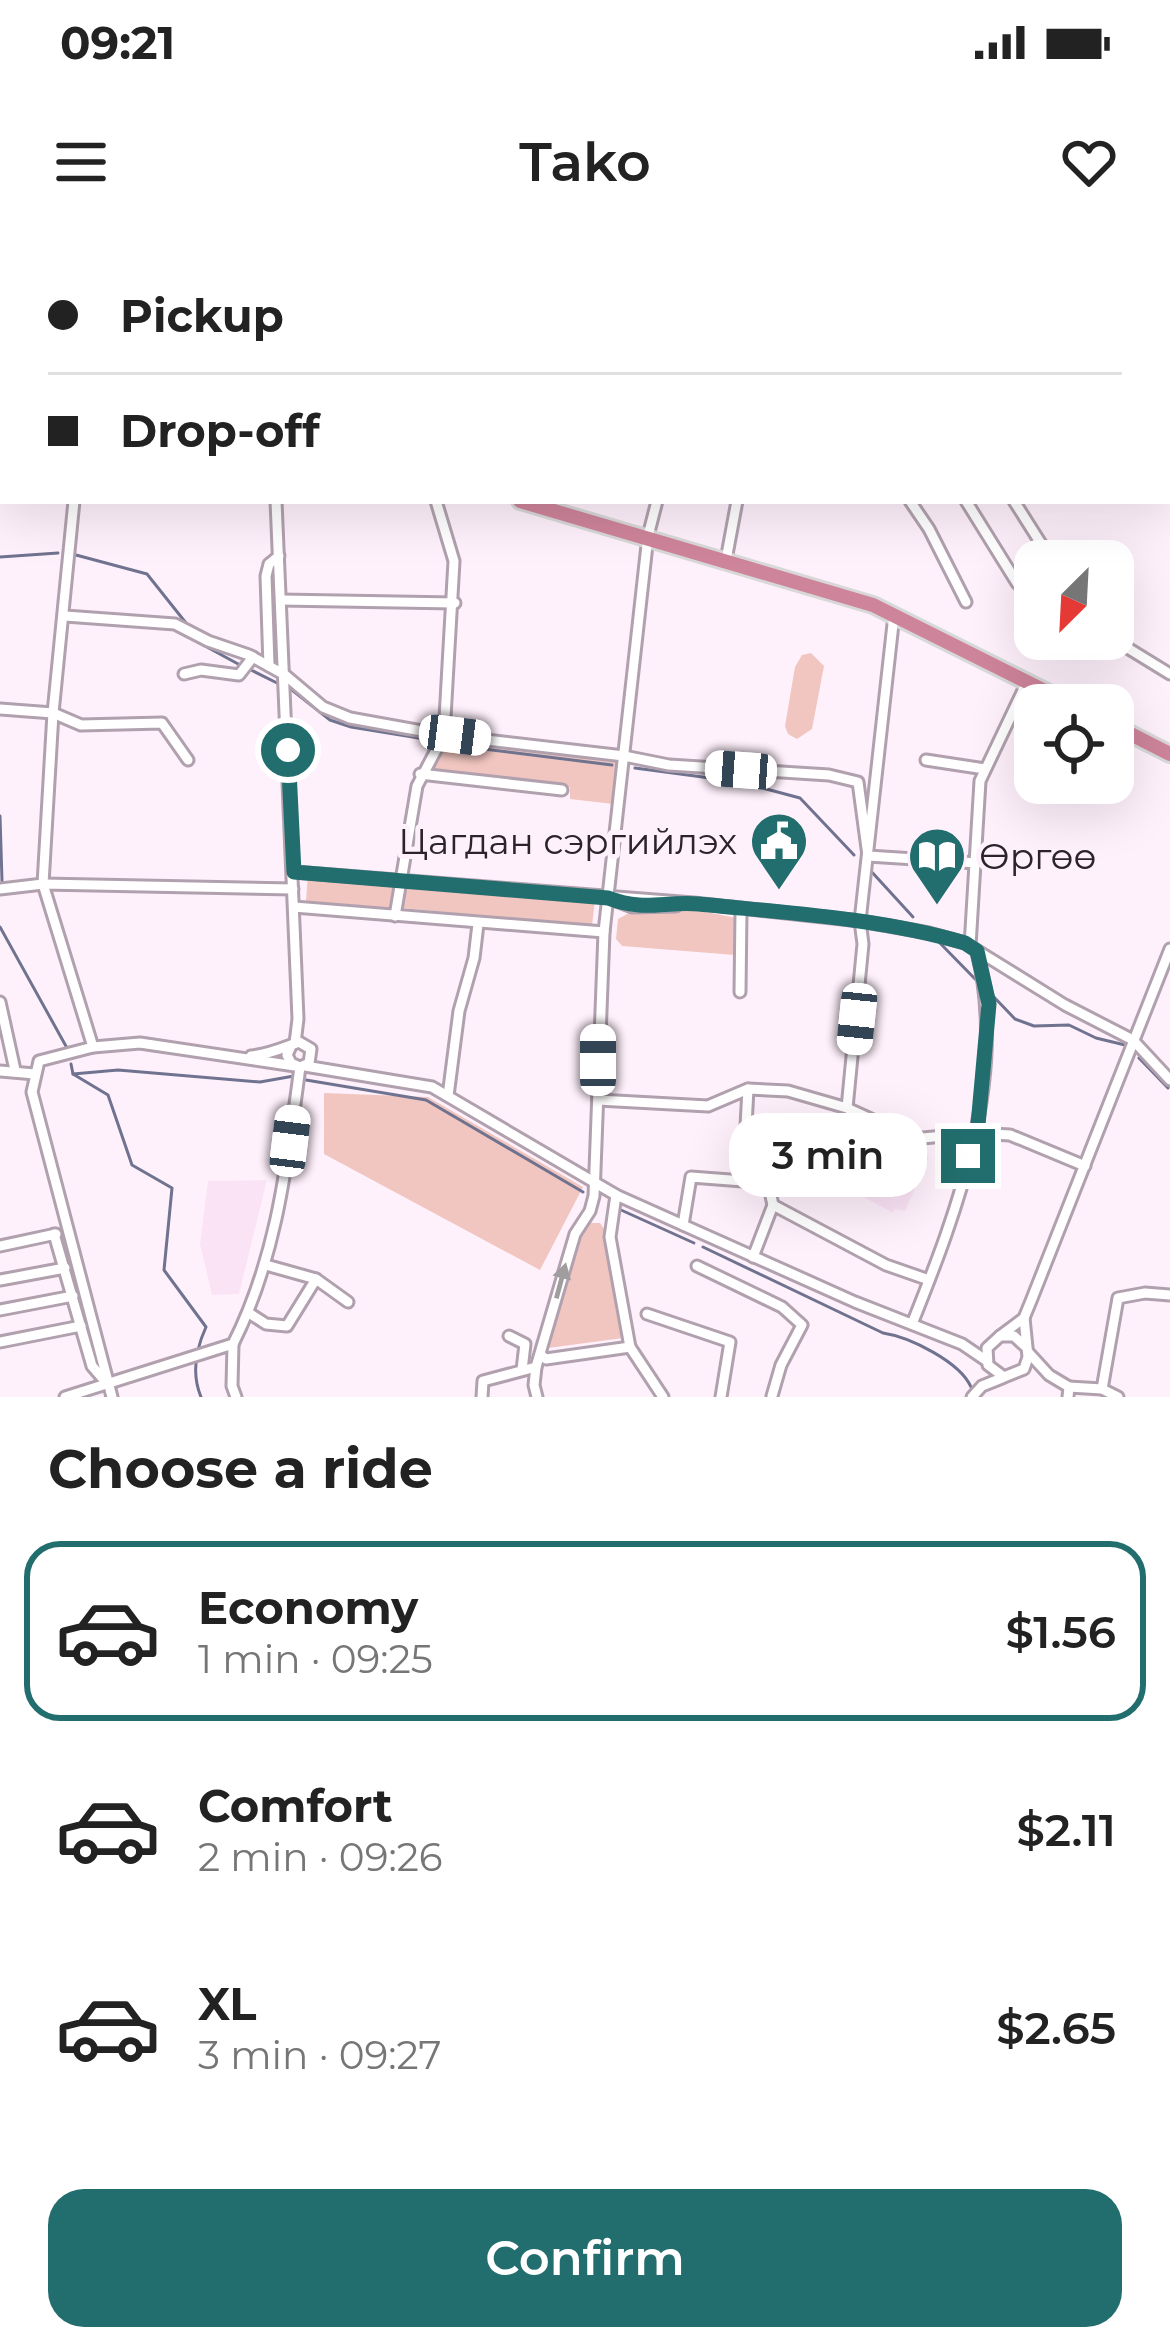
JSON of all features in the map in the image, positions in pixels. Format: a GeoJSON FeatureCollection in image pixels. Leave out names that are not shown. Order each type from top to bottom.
{"type":"FeatureCollection","features":[{"type":"Feature","properties":{"kind":"highway"},"geometry":{"type":"LineString","coordinates":[[569,507],[894,615],[1032,684]]}},
{"type":"Feature","properties":{"kind":"highway"},"geometry":{"type":"LineString","coordinates":[[1134,736],[1170,754]]}},
{"type":"Feature","properties":{"kind":"street"},"geometry":{"type":"LineString","coordinates":[[74,504],[53,713],[43,884],[93,1047]]}},
{"type":"Feature","properties":{"kind":"street"},"geometry":{"type":"LineString","coordinates":[[276,504],[298,1019],[287,1054],[300,1066]]}},
{"type":"Feature","properties":{"kind":"street"},"geometry":{"type":"LineString","coordinates":[[395,916],[420,774],[444,735],[454,603],[453,548],[437,504]]}},
{"type":"Feature","properties":{"kind":"street"},"geometry":{"type":"LineString","coordinates":[[537,1397],[536,1367],[575,1234],[590,1211],[596,1183],[604,932],[648,536],[656,504]]}},
{"type":"Feature","properties":{"kind":"street"},"geometry":{"type":"LineString","coordinates":[[726,560],[735,504]]}},
{"type":"Feature","properties":{"kind":"street"},"geometry":{"type":"LineString","coordinates":[[912,504],[966,602]]}},
{"type":"Feature","properties":{"kind":"street"},"geometry":{"type":"LineString","coordinates":[[968,504],[1014,578]]}},
{"type":"Feature","properties":{"kind":"street"},"geometry":{"type":"LineString","coordinates":[[1016,504],[1039,540]]}},
{"type":"Feature","properties":{"kind":"street"},"geometry":{"type":"LineString","coordinates":[[269,666],[266,576],[269,564],[278,556]]}},
{"type":"Feature","properties":{"kind":"street"},"geometry":{"type":"LineString","coordinates":[[281,600],[454,603]]}},
{"type":"Feature","properties":{"kind":"street"},"geometry":{"type":"LineString","coordinates":[[847,1108],[863,944],[860,920],[894,615]]}},
{"type":"Feature","properties":{"kind":"street"},"geometry":{"type":"LineString","coordinates":[[65,616],[175,624],[285,675],[336,715],[669,766],[829,775],[858,782],[868,856]]}},
{"type":"Feature","properties":{"kind":"street"},"geometry":{"type":"LineString","coordinates":[[1134,652],[1170,674]]}},
{"type":"Feature","properties":{"kind":"street"},"geometry":{"type":"LineString","coordinates":[[184,674],[201,670],[239,675],[253,657]]}},
{"type":"Feature","properties":{"kind":"street"},"geometry":{"type":"LineString","coordinates":[[912,1324],[952,1219],[974,1133],[989,1004],[974,949],[978,795],[985,769],[1028,682]]}},
{"type":"Feature","properties":{"kind":"street"},"geometry":{"type":"LineString","coordinates":[[0,709],[53,713],[81,724],[162,724],[188,760]]}},
{"type":"Feature","properties":{"kind":"street"},"geometry":{"type":"LineString","coordinates":[[926,760],[985,769]]}},
{"type":"Feature","properties":{"kind":"street"},"geometry":{"type":"LineString","coordinates":[[420,774],[562,790]]}},
{"type":"Feature","properties":{"kind":"street"},"geometry":{"type":"LineString","coordinates":[[868,856],[977,863]]}},
{"type":"Feature","properties":{"kind":"street"},"geometry":{"type":"LineString","coordinates":[[294,872],[694,903],[917,930],[974,949],[1133,1040],[1170,1080]]}},
{"type":"Feature","properties":{"kind":"street"},"geometry":{"type":"LineString","coordinates":[[0,889],[43,884],[293,889]]}},
{"type":"Feature","properties":{"kind":"street"},"geometry":{"type":"LineString","coordinates":[[608,898],[632,907]]}},
{"type":"Feature","properties":{"kind":"street"},"geometry":{"type":"LineString","coordinates":[[606,919],[632,907],[694,903]]}},
{"type":"Feature","properties":{"kind":"street"},"geometry":{"type":"LineString","coordinates":[[294,907],[604,932]]}},
{"type":"Feature","properties":{"kind":"street"},"geometry":{"type":"LineString","coordinates":[[740,992],[741,911]]}},
{"type":"Feature","properties":{"kind":"street"},"geometry":{"type":"LineString","coordinates":[[448,1096],[459,1011],[478,923]]}},
{"type":"Feature","properties":{"kind":"street"},"geometry":{"type":"LineString","coordinates":[[1017,1375],[1026,1366],[1024,1318],[1133,1040],[1165,976],[1170,949]]}},
{"type":"Feature","properties":{"kind":"street"},"geometry":{"type":"LineString","coordinates":[[0,1002],[15,1070]]}},
{"type":"Feature","properties":{"kind":"street"},"geometry":{"type":"LineString","coordinates":[[298,1019],[312,1059],[300,1066]]}},
{"type":"Feature","properties":{"kind":"street"},"geometry":{"type":"LineString","coordinates":[[112,1397],[32,1092],[39,1061],[93,1047],[140,1043],[411,1080],[448,1096],[616,1195],[962,1344],[1004,1377]]}},
{"type":"Feature","properties":{"kind":"street"},"geometry":{"type":"LineString","coordinates":[[241,1057],[274,1054],[293,1044],[310,1047],[356,1072]]}},
{"type":"Feature","properties":{"kind":"street"},"geometry":{"type":"LineString","coordinates":[[236,1397],[233,1345],[266,1265],[285,1177],[300,1066]]}},
{"type":"Feature","properties":{"kind":"street"},"geometry":{"type":"LineString","coordinates":[[0,1071],[35,1074]]}},
{"type":"Feature","properties":{"kind":"street"},"geometry":{"type":"LineString","coordinates":[[598,1100],[708,1106],[748,1088],[788,1091],[847,1108],[904,1134],[922,1138],[974,1133],[1010,1136],[1084,1166]]}},
{"type":"Feature","properties":{"kind":"street"},"geometry":{"type":"LineString","coordinates":[[743,1181],[748,1088]]}},
{"type":"Feature","properties":{"kind":"street"},"geometry":{"type":"LineString","coordinates":[[564,1167],[580,1166],[596,1156]]}},
{"type":"Feature","properties":{"kind":"street"},"geometry":{"type":"LineString","coordinates":[[683,1225],[691,1177],[769,1187],[772,1205],[753,1257]]}},
{"type":"Feature","properties":{"kind":"street"},"geometry":{"type":"LineString","coordinates":[[616,1195],[610,1237],[630,1347],[663,1397]]}},
{"type":"Feature","properties":{"kind":"street"},"geometry":{"type":"LineString","coordinates":[[772,1205],[886,1265],[929,1280]]}},
{"type":"Feature","properties":{"kind":"street"},"geometry":{"type":"LineString","coordinates":[[0,1246],[68,1231]]}},
{"type":"Feature","properties":{"kind":"street"},"geometry":{"type":"LineString","coordinates":[[54,1234],[92,1366],[109,1385]]}},
{"type":"Feature","properties":{"kind":"street"},"geometry":{"type":"LineString","coordinates":[[266,1265],[316,1279],[348,1302]]}},
{"type":"Feature","properties":{"kind":"street"},"geometry":{"type":"LineString","coordinates":[[698,1266],[782,1307],[802,1325],[781,1365],[772,1396]]}},
{"type":"Feature","properties":{"kind":"street"},"geometry":{"type":"LineString","coordinates":[[0,1280],[64,1268]]}},
{"type":"Feature","properties":{"kind":"street"},"geometry":{"type":"LineString","coordinates":[[249,1312],[266,1324],[287,1326],[316,1279]]}},
{"type":"Feature","properties":{"kind":"street"},"geometry":{"type":"LineString","coordinates":[[1102,1389],[1118,1298],[1170,1295]]}},
{"type":"Feature","properties":{"kind":"street"},"geometry":{"type":"LineString","coordinates":[[0,1310],[73,1296]]}},
{"type":"Feature","properties":{"kind":"street"},"geometry":{"type":"LineString","coordinates":[[647,1314],[730,1342],[721,1397]]}},
{"type":"Feature","properties":{"kind":"street"},"geometry":{"type":"LineString","coordinates":[[982,1386],[988,1348],[1024,1318]]}},
{"type":"Feature","properties":{"kind":"street"},"geometry":{"type":"LineString","coordinates":[[0,1342],[81,1326]]}},
{"type":"Feature","properties":{"kind":"street"},"geometry":{"type":"LineString","coordinates":[[509,1336],[525,1344],[522,1370]]}},
{"type":"Feature","properties":{"kind":"street"},"geometry":{"type":"LineString","coordinates":[[962,1344],[1014,1336],[1069,1392],[1102,1389],[1118,1397]]}},
{"type":"Feature","properties":{"kind":"street"},"geometry":{"type":"LineString","coordinates":[[65,1397],[233,1345]]}},
{"type":"Feature","properties":{"kind":"street"},"geometry":{"type":"LineString","coordinates":[[541,1355],[546,1359],[630,1347]]}},
{"type":"Feature","properties":{"kind":"street"},"geometry":{"type":"LineString","coordinates":[[482,1397],[483,1381],[536,1367]]}},
{"type":"Feature","properties":{"kind":"street"},"geometry":{"type":"LineString","coordinates":[[972,1397],[982,1386],[1004,1377],[1049,1375]]}},
{"type":"Feature","properties":{"kind":"street"},"geometry":{"type":"LineString","coordinates":[[101,1397],[109,1385]]}},
{"type":"Feature","properties":{"kind":"shaded area"},"geometry":{"type":"Polygon","coordinates":[[[811,653],[824,666],[812,729],[797,739],[785,726],[795,667],[802,655],[811,653]]]}},
{"type":"Feature","properties":{"kind":"shaded area"},"geometry":{"type":"Polygon","coordinates":[[[448,740],[618,762],[613,804],[570,799],[570,787],[430,774],[448,740]]]}},
{"type":"Feature","properties":{"kind":"shaded area"},"geometry":{"type":"Polygon","coordinates":[[[308,874],[393,880],[391,908],[306,901],[308,874]]]}},
{"type":"Feature","properties":{"kind":"shaded area"},"geometry":{"type":"Polygon","coordinates":[[[404,881],[595,899],[592,926],[402,908],[404,881]]]}},
{"type":"Feature","properties":{"kind":"shaded area"},"geometry":{"type":"Polygon","coordinates":[[[697,910],[736,918],[735,955],[622,946],[616,939],[618,919],[629,913],[697,910]]]}},
{"type":"Feature","properties":{"kind":"shaded area"},"geometry":{"type":"Polygon","coordinates":[[[324,1093],[428,1097],[583,1187],[540,1270],[324,1154],[324,1093]]]}},
{"type":"Feature","properties":{"kind":"shaded area"},"geometry":{"type":"Polygon","coordinates":[[[879,1135],[890,1139],[892,1135],[929,1157],[905,1211],[895,1209],[893,1213],[853,1191],[879,1135]]]}},
{"type":"Feature","properties":{"kind":"shaded area"},"geometry":{"type":"Polygon","coordinates":[[[267,1180],[239,1294],[212,1295],[200,1244],[208,1181],[267,1180]]]}},
{"type":"Feature","properties":{"kind":"shaded area"},"geometry":{"type":"Polygon","coordinates":[[[591,1223],[600,1223],[611,1239],[623,1338],[548,1348],[575,1235],[591,1223]]]}},
{"type":"Feature","properties":{"kind":"waterway"},"geometry":{"type":"LineString","coordinates":[[0,557],[58,553]]}},
{"type":"Feature","properties":{"kind":"waterway"},"geometry":{"type":"LineString","coordinates":[[76,555],[147,574],[186,623]]}},
{"type":"Feature","properties":{"kind":"waterway"},"geometry":{"type":"LineString","coordinates":[[194,640],[240,665]]}},
{"type":"Feature","properties":{"kind":"waterway"},"geometry":{"type":"LineString","coordinates":[[249,669],[279,684]]}},
{"type":"Feature","properties":{"kind":"waterway"},"geometry":{"type":"LineString","coordinates":[[292,690],[330,720],[431,740]]}},
{"type":"Feature","properties":{"kind":"waterway"},"geometry":{"type":"LineString","coordinates":[[444,744],[612,765]]}},
{"type":"Feature","properties":{"kind":"waterway"},"geometry":{"type":"LineString","coordinates":[[635,768],[740,782],[800,798],[854,855]]}},
{"type":"Feature","properties":{"kind":"waterway"},"geometry":{"type":"LineString","coordinates":[[0,816],[2,881]]}},
{"type":"Feature","properties":{"kind":"waterway"},"geometry":{"type":"LineString","coordinates":[[870,870],[913,917]]}},
{"type":"Feature","properties":{"kind":"waterway"},"geometry":{"type":"LineString","coordinates":[[0,927],[67,1048]]}},
{"type":"Feature","properties":{"kind":"waterway"},"geometry":{"type":"LineString","coordinates":[[935,938],[979,983]]}},
{"type":"Feature","properties":{"kind":"waterway"},"geometry":{"type":"LineString","coordinates":[[992,995],[1015,1019],[1034,1026],[1069,1025],[1125,1045]]}},
{"type":"Feature","properties":{"kind":"waterway"},"geometry":{"type":"LineString","coordinates":[[1139,1058],[1168,1088]]}},
{"type":"Feature","properties":{"kind":"waterway"},"geometry":{"type":"LineString","coordinates":[[71,1064],[73,1074],[118,1070],[260,1082],[294,1076]]}},
{"type":"Feature","properties":{"kind":"waterway"},"geometry":{"type":"LineString","coordinates":[[73,1074],[108,1095],[132,1165],[172,1188],[164,1270],[206,1327],[196,1361],[201,1397]]}},
{"type":"Feature","properties":{"kind":"waterway"},"geometry":{"type":"LineString","coordinates":[[306,1080],[426,1100],[583,1192]]}},
{"type":"Feature","properties":{"kind":"waterway"},"geometry":{"type":"LineString","coordinates":[[621,1210],[694,1243]]}},
{"type":"Feature","properties":{"kind":"waterway"},"geometry":{"type":"LineString","coordinates":[[703,1247],[933,1352],[971,1387]]}},
{"type":"Feature","properties":{"kind":"place","name":"Цагдан сэргийлэх"},"geometry":{"type":"Point","coordinates":[779,892]}},
{"type":"Feature","properties":{"kind":"place","name":"Өргөө"},"geometry":{"type":"Point","coordinates":[937,907]}},
{"type":"Feature","properties":{"kind":"route"},"geometry":{"type":"LineString","coordinates":[[288,750],[294,872],[608,898],[632,907],[694,903],[860,920],[965,943],[977,951],[989,1004],[978,1125],[968,1156]]}}]}
